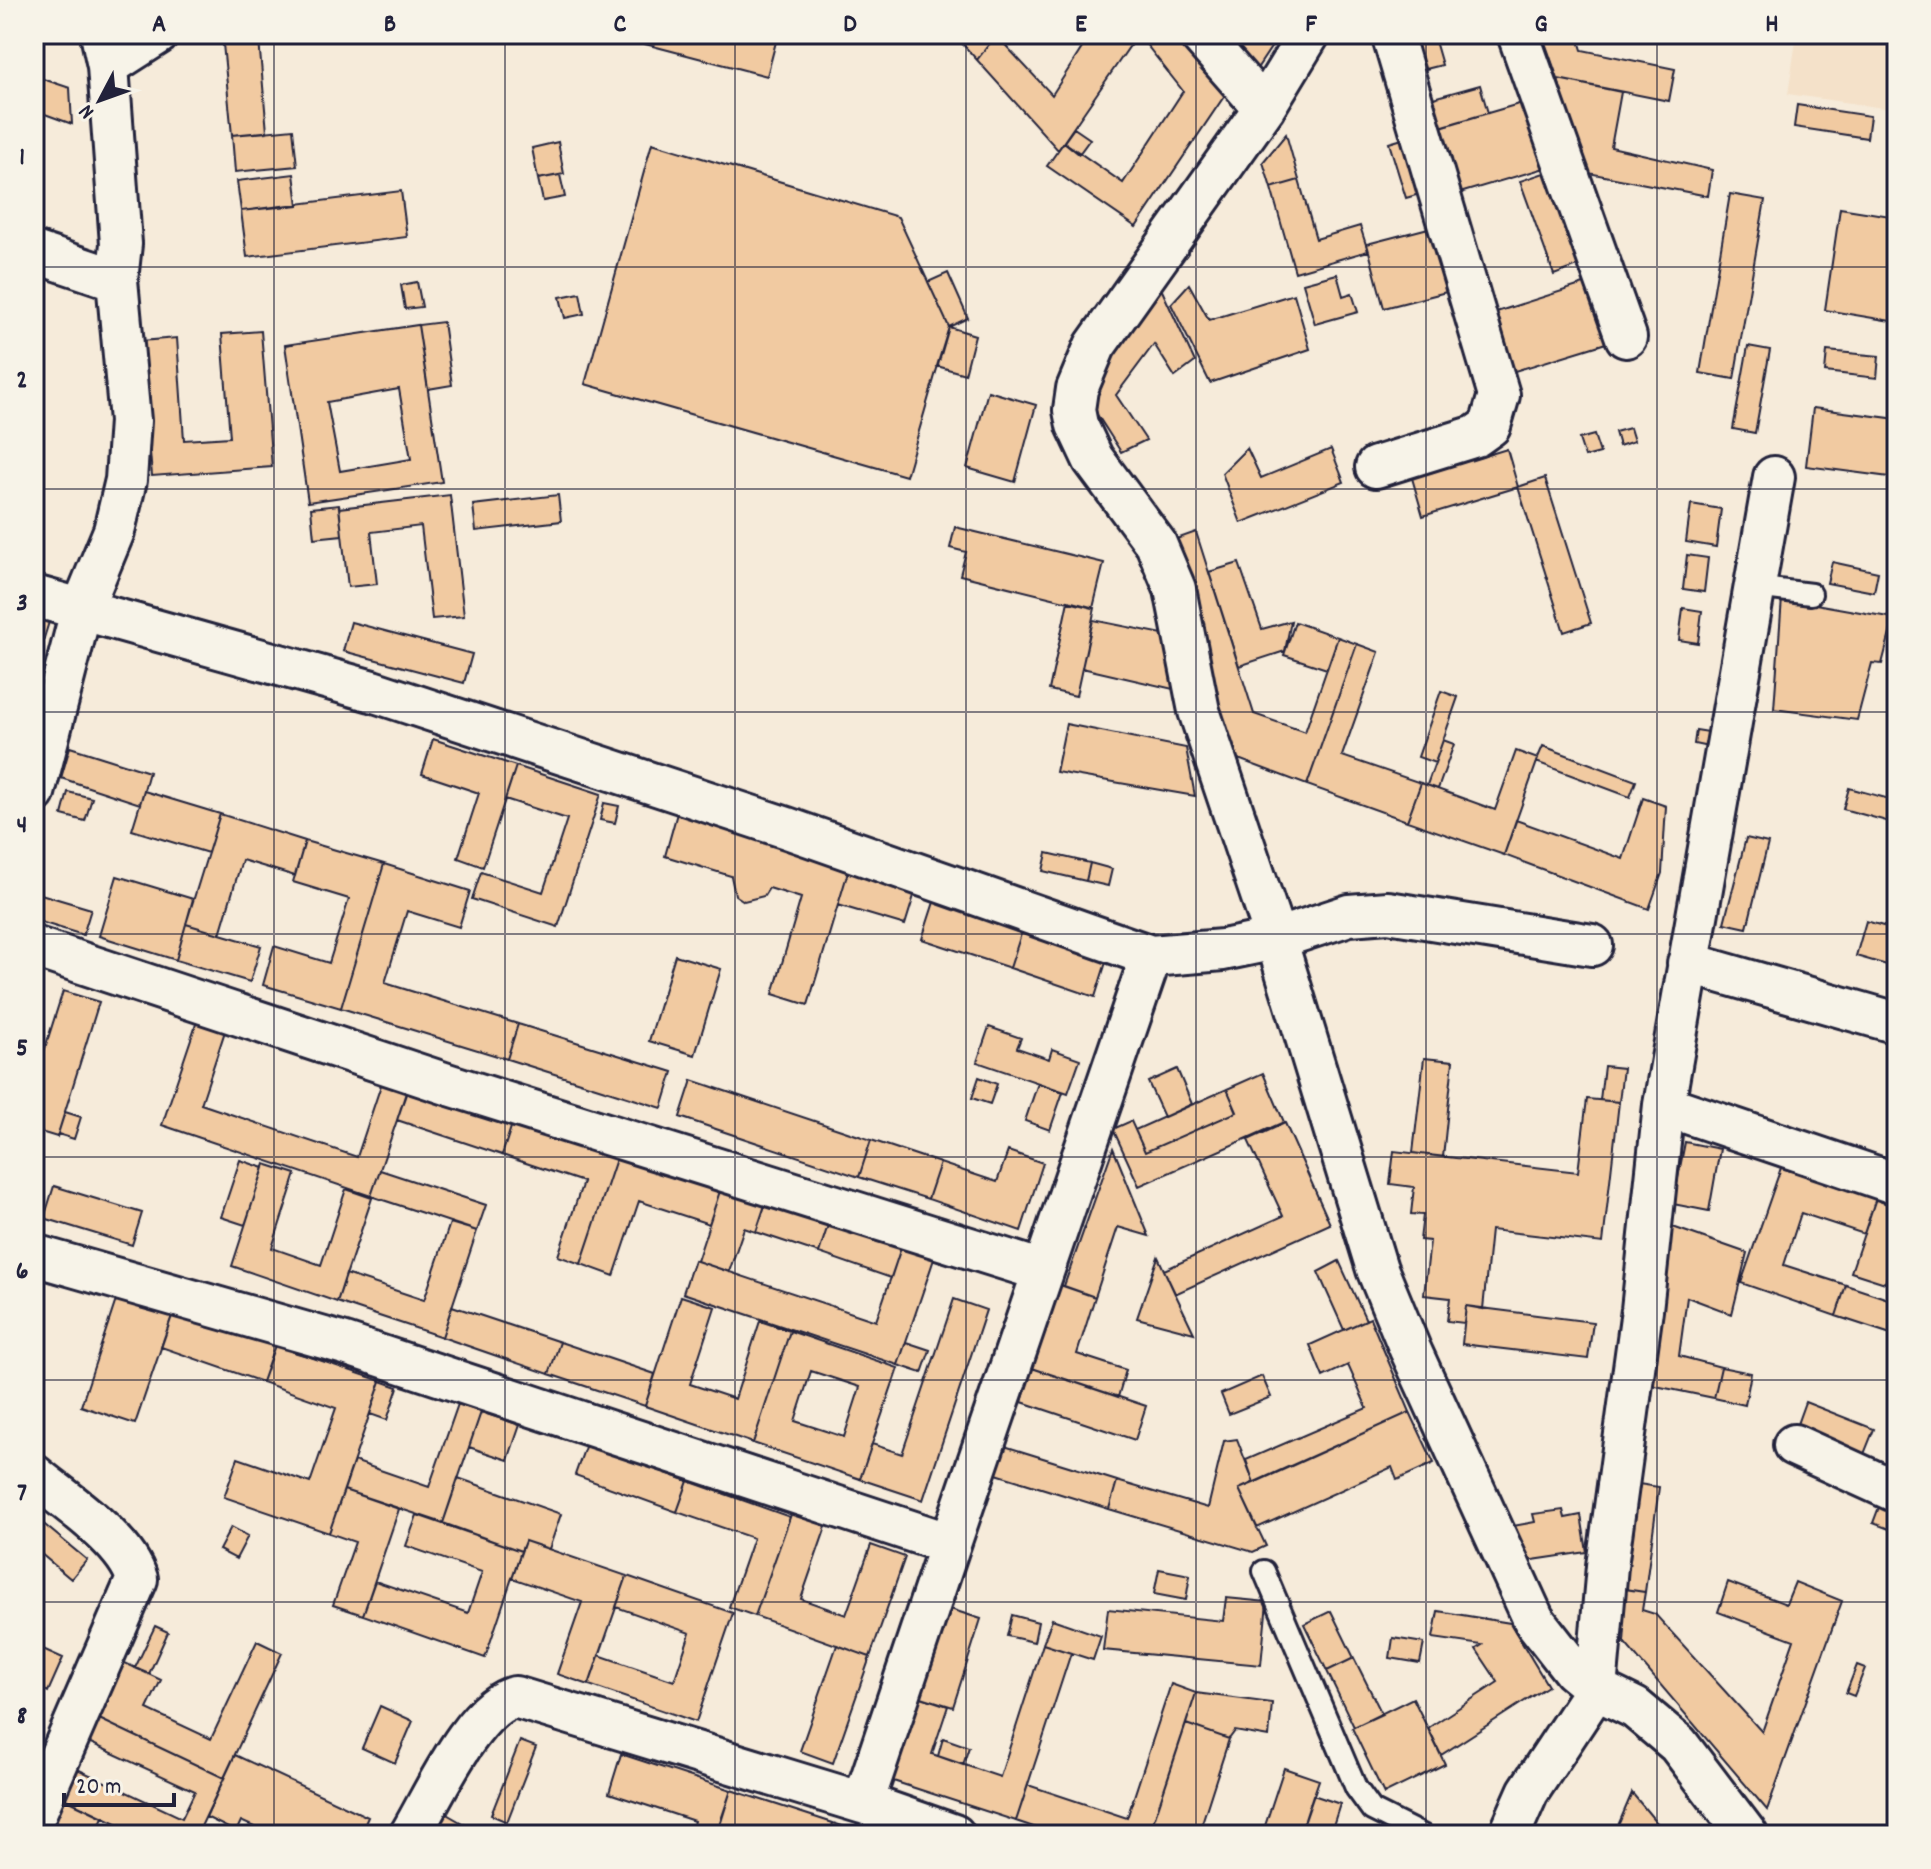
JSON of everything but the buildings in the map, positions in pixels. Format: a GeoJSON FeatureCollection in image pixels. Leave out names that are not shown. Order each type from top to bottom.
{"type":"FeatureCollection","features":[{"type":"Feature","properties":{"kind":"street"},"geometry":{"type":"LineString","coordinates":[[34,793],[81,611],[114,531],[126,480],[130,421],[117,280],[121,244],[104,50],[158,34]]}},
{"type":"Feature","properties":{"kind":"street"},"geometry":{"type":"LineString","coordinates":[[1199,34],[1264,108]]}},
{"type":"Feature","properties":{"kind":"street"},"geometry":{"type":"LineString","coordinates":[[1309,34],[1264,108],[1095,346],[1077,389],[1074,410],[1077,425],[1093,459],[1156,544],[1175,589],[1199,711],[1276,939],[1377,1269],[1410,1349],[1534,1620],[1573,1670],[1596,1689],[1635,1708],[1678,1744],[1747,1835]]}},
{"type":"Feature","properties":{"kind":"street"},"geometry":{"type":"LineString","coordinates":[[1376,467],[1476,436],[1490,426],[1499,395],[1392,34]]}},
{"type":"Feature","properties":{"kind":"street"},"geometry":{"type":"LineString","coordinates":[[1518,34],[1626,337]]}},
{"type":"Feature","properties":{"kind":"street"},"geometry":{"type":"LineString","coordinates":[[34,252],[117,280]]}},
{"type":"Feature","properties":{"kind":"street"},"geometry":{"type":"LineString","coordinates":[[1509,1835],[1528,1792],[1596,1689],[1607,1566],[1642,1310],[1664,1105],[1774,477]]}},
{"type":"Feature","properties":{"kind":"street"},"geometry":{"type":"LineString","coordinates":[[34,596],[372,691],[787,828],[1151,956],[1223,950],[1276,939],[1349,915],[1388,912],[1592,945]]}},
{"type":"Feature","properties":{"kind":"street"},"geometry":{"type":"LineString","coordinates":[[34,947],[450,1085],[1043,1271]]}},
{"type":"Feature","properties":{"kind":"street"},"geometry":{"type":"LineString","coordinates":[[863,1803],[1151,956]]}},
{"type":"Feature","properties":{"kind":"street"},"geometry":{"type":"LineString","coordinates":[[1688,963],[1897,1023]]}},
{"type":"Feature","properties":{"kind":"street"},"geometry":{"type":"LineString","coordinates":[[1664,1105],[1897,1184]]}},
{"type":"Feature","properties":{"kind":"street"},"geometry":{"type":"LineString","coordinates":[[34,1255],[345,1344],[950,1544]]}},
{"type":"Feature","properties":{"kind":"street"},"geometry":{"type":"LineString","coordinates":[[1794,1445],[1897,1492]]}},
{"type":"Feature","properties":{"kind":"street"},"geometry":{"type":"LineString","coordinates":[[34,1475],[110,1539],[133,1565],[137,1579],[34,1817]]}},
{"type":"Feature","properties":{"kind":"street"},"geometry":{"type":"LineString","coordinates":[[410,1835],[478,1721],[502,1700],[515,1697],[863,1803],[954,1835]]}},
{"type":"Feature","properties":{"kind":"lane"},"geometry":{"type":"LineString","coordinates":[[1755,587],[1811,594]]}},
{"type":"Feature","properties":{"kind":"lane"},"geometry":{"type":"LineString","coordinates":[[1264,1571],[1356,1788],[1372,1810],[1422,1835]]}},
{"type":"Feature","properties":{"kind":"shaded area"},"geometry":{"type":"Polygon","coordinates":[[[1797,34],[1897,34],[1897,110],[1788,94],[1797,34]]]}}]}
